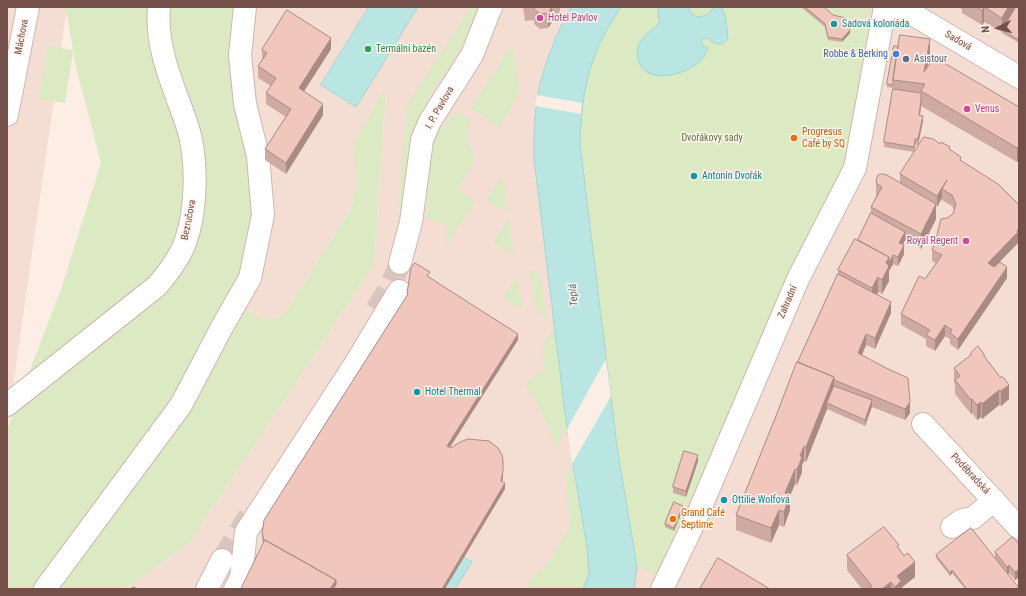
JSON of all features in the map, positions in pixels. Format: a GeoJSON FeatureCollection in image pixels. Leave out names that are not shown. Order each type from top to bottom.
{"type":"FeatureCollection","features":[{"type":"Feature","properties":{"kind":"street","name":"Máchova"},"geometry":{"type":"LineString","coordinates":[[7,115],[28,7]]}},
{"type":"Feature","properties":{"kind":"street","name":"Bezručova"},"geometry":{"type":"LineString","coordinates":[[7,404],[156,286],[172,267],[185,243],[191,216],[195,185],[192,153],[188,127],[172,85],[161,44],[159,7]]}},
{"type":"Feature","properties":{"kind":"street"},"geometry":{"type":"LineString","coordinates":[[45,589],[181,405],[222,327],[250,278],[263,215],[258,156],[244,104],[240,55],[245,7]]}},
{"type":"Feature","properties":{"kind":"street","name":"I. P. Pavlova"},"geometry":{"type":"LineString","coordinates":[[400,263],[411,222],[422,140],[430,121],[472,55],[491,7]]}},
{"type":"Feature","properties":{"kind":"street","name":"Zahradní"},"geometry":{"type":"LineString","coordinates":[[662,589],[694,523],[798,279],[855,168],[885,7]]}},
{"type":"Feature","properties":{"kind":"street","name":"Sadová"},"geometry":{"type":"LineString","coordinates":[[895,7],[907,11],[1019,77]]}},
{"type":"Feature","properties":{"kind":"street"},"geometry":{"type":"LineString","coordinates":[[235,589],[241,578],[246,532],[357,361],[399,292]]}},
{"type":"Feature","properties":{"kind":"street","name":"Poděbradská"},"geometry":{"type":"LineString","coordinates":[[923,424],[1018,526]]}},
{"type":"Feature","properties":{"kind":"street"},"geometry":{"type":"LineString","coordinates":[[952,527],[962,520],[973,518],[994,500]]}},
{"type":"Feature","properties":{"kind":"street"},"geometry":{"type":"LineString","coordinates":[[207,589],[222,560]]}},
{"type":"Feature","properties":{"kind":"shaded area"},"geometry":{"type":"Polygon","coordinates":[[[7,7],[67,7],[7,430],[7,7]]]}},
{"type":"Feature","properties":{"kind":"shaded area"},"geometry":{"type":"Polygon","coordinates":[[[259,7],[1019,7],[1019,589],[125,589],[189,543],[374,265],[386,88],[354,144],[357,184],[350,210],[283,316],[263,319],[232,302],[230,42],[259,7]]]}},
{"type":"Feature","properties":{"kind":"green space"},"geometry":{"type":"Polygon","coordinates":[[[67,7],[259,7],[230,42],[257,211],[247,269],[232,302],[263,319],[283,316],[350,210],[357,184],[353,144],[386,87],[374,265],[189,543],[125,589],[7,589],[7,430],[61,289],[101,163],[73,51],[65,103],[39,99],[47,46],[73,50],[66,11],[67,7]]]}},
{"type":"Feature","properties":{"kind":"green space"},"geometry":{"type":"Polygon","coordinates":[[[471,7],[480,7],[479,12],[458,53],[430,95],[415,130],[403,215],[398,218],[404,134],[408,103],[471,7]]]}},
{"type":"Feature","properties":{"kind":"green space","name":"Dvořákovy sady"},"geometry":{"type":"Polygon","coordinates":[[[621,7],[871,7],[849,144],[844,163],[797,265],[661,577],[637,567],[617,447],[580,144],[581,117],[588,77],[596,52],[604,35],[621,7]]]}},
{"type":"Feature","properties":{"kind":"green space"},"geometry":{"type":"Polygon","coordinates":[[[510,48],[514,49],[519,94],[499,127],[471,108],[510,48]]]}},
{"type":"Feature","properties":{"kind":"green space"},"geometry":{"type":"Polygon","coordinates":[[[455,111],[470,119],[467,140],[475,157],[458,190],[475,201],[446,247],[448,226],[426,218],[428,177],[432,145],[439,131],[455,111]]]}},
{"type":"Feature","properties":{"kind":"green space"},"geometry":{"type":"Polygon","coordinates":[[[502,174],[509,213],[486,200],[502,174]]]}},
{"type":"Feature","properties":{"kind":"green space"},"geometry":{"type":"Polygon","coordinates":[[[509,218],[514,256],[493,243],[509,218]]]}},
{"type":"Feature","properties":{"kind":"green space"},"geometry":{"type":"Polygon","coordinates":[[[539,270],[546,318],[536,310],[530,271],[539,270]]]}},
{"type":"Feature","properties":{"kind":"green space"},"geometry":{"type":"Polygon","coordinates":[[[516,277],[523,310],[503,298],[516,277]]]}},
{"type":"Feature","properties":{"kind":"green space"},"geometry":{"type":"Polygon","coordinates":[[[555,327],[567,429],[556,448],[543,414],[524,384],[544,370],[543,345],[555,327]]]}},
{"type":"Feature","properties":{"kind":"green space"},"geometry":{"type":"Polygon","coordinates":[[[572,464],[587,547],[589,574],[583,589],[526,589],[539,569],[543,572],[570,526],[565,476],[572,464]]]}},
{"type":"Feature","properties":{"kind":"water","name":"Termální bazén"},"geometry":{"type":"Polygon","coordinates":[[[369,7],[418,7],[356,107],[321,85],[369,7]]]}},
{"type":"Feature","properties":{"kind":"water","name":"Teplá"},"geometry":{"type":"Polygon","coordinates":[[[571,7],[621,7],[604,35],[596,52],[588,77],[581,117],[580,144],[617,447],[637,567],[634,589],[583,589],[589,574],[587,547],[567,429],[534,159],[535,118],[540,83],[551,49],[571,7]]]}},
{"type":"Feature","properties":{"kind":"water"},"geometry":{"type":"Polygon","coordinates":[[[659,7],[689,7],[692,14],[699,17],[707,15],[713,8],[721,7],[725,14],[728,39],[726,42],[721,44],[715,44],[708,38],[701,39],[703,46],[707,47],[705,56],[697,64],[687,70],[663,76],[651,74],[643,69],[637,54],[639,44],[643,37],[660,22],[658,15],[659,7]]]}},
{"type":"Feature","properties":{"kind":"water"},"geometry":{"type":"Polygon","coordinates":[[[459,554],[472,562],[455,589],[437,589],[459,554]]]}},
{"type":"Feature","properties":{"kind":"pier"},"geometry":{"type":"Polygon","coordinates":[[[537,95],[582,103],[581,114],[535,106],[537,95]]]}},
{"type":"Feature","properties":{"kind":"pier"},"geometry":{"type":"Polygon","coordinates":[[[606,359],[611,396],[572,464],[567,429],[606,359]]]}},
{"type":"Feature","properties":{"kind":"building"},"geometry":{"type":"Polygon","coordinates":[[[534,7],[552,7],[548,13],[540,14],[534,9],[534,7]]]}},
{"type":"Feature","properties":{"kind":"building","name":"Sadová kolonáda"},"geometry":{"type":"Polygon","coordinates":[[[805,7],[824,7],[833,15],[846,18],[850,30],[842,39],[828,37],[825,24],[805,7]]]}},
{"type":"Feature","properties":{"kind":"building"},"geometry":{"type":"Polygon","coordinates":[[[977,7],[984,7],[982,10],[977,7]]]}},
{"type":"Feature","properties":{"kind":"building"},"geometry":{"type":"Polygon","coordinates":[[[984,7],[1008,7],[1002,18],[984,7]]]}},
{"type":"Feature","properties":{"kind":"building"},"geometry":{"type":"Polygon","coordinates":[[[1016,7],[1019,7],[1019,40],[1002,30],[1016,7]]]}},
{"type":"Feature","properties":{"kind":"building"},"geometry":{"type":"Polygon","coordinates":[[[287,10],[331,38],[299,88],[323,104],[286,163],[265,149],[291,109],[266,93],[276,78],[258,66],[267,53],[262,50],[287,10]]]}},
{"type":"Feature","properties":{"kind":"building"},"geometry":{"type":"Polygon","coordinates":[[[900,35],[930,39],[924,72],[934,57],[1019,107],[1019,146],[1017,148],[921,91],[925,84],[893,80],[900,35]]]}},
{"type":"Feature","properties":{"kind":"building"},"geometry":{"type":"Polygon","coordinates":[[[894,46],[898,46],[893,85],[887,84],[894,46]]]}},
{"type":"Feature","properties":{"kind":"building"},"geometry":{"type":"Polygon","coordinates":[[[893,89],[921,93],[919,115],[923,116],[918,139],[915,139],[914,147],[884,142],[893,89]]]}},
{"type":"Feature","properties":{"kind":"building"},"geometry":{"type":"Polygon","coordinates":[[[924,137],[933,139],[940,144],[941,142],[950,147],[949,149],[961,157],[960,160],[998,184],[1019,205],[1018,232],[988,263],[994,267],[1000,262],[1007,267],[958,339],[950,333],[952,330],[945,325],[935,340],[926,335],[930,330],[901,314],[919,276],[925,279],[942,255],[932,250],[941,219],[947,218],[953,214],[956,204],[952,195],[942,189],[947,180],[937,196],[900,174],[924,137]]]}},
{"type":"Feature","properties":{"kind":"building"},"geometry":{"type":"Polygon","coordinates":[[[883,174],[936,204],[921,234],[871,207],[882,187],[877,184],[876,180],[878,175],[883,174]]]}},
{"type":"Feature","properties":{"kind":"building"},"geometry":{"type":"Polygon","coordinates":[[[871,213],[905,232],[899,243],[904,245],[898,257],[893,255],[889,263],[889,257],[858,240],[871,213]]]}},
{"type":"Feature","properties":{"kind":"building"},"geometry":{"type":"Polygon","coordinates":[[[855,239],[889,257],[886,263],[889,266],[882,280],[878,277],[872,288],[838,270],[855,239]]]}},
{"type":"Feature","properties":{"kind":"building","name":"Hotel Thermal"},"geometry":{"type":"Polygon","coordinates":[[[415,263],[430,272],[427,276],[518,334],[447,446],[451,448],[468,439],[489,441],[498,448],[502,455],[503,471],[501,481],[505,483],[442,589],[333,589],[336,585],[336,580],[265,540],[264,541],[262,533],[264,520],[408,294],[411,268],[415,263]]]}},
{"type":"Feature","properties":{"kind":"building"},"geometry":{"type":"Polygon","coordinates":[[[838,274],[891,302],[875,338],[866,334],[858,353],[908,378],[910,402],[905,409],[834,380],[834,377],[798,362],[838,274]]]}},
{"type":"Feature","properties":{"kind":"building"},"geometry":{"type":"Polygon","coordinates":[[[978,346],[1000,377],[1003,377],[1009,385],[1001,391],[999,390],[982,404],[981,402],[977,405],[972,399],[971,400],[955,380],[960,376],[954,368],[971,355],[971,353],[978,346]]]}},
{"type":"Feature","properties":{"kind":"building"},"geometry":{"type":"Polygon","coordinates":[[[797,362],[834,377],[806,447],[804,446],[800,456],[802,457],[797,470],[795,469],[785,493],[790,495],[784,512],[779,510],[771,528],[736,515],[797,362]]]}},
{"type":"Feature","properties":{"kind":"building"},"geometry":{"type":"Polygon","coordinates":[[[834,386],[872,400],[865,420],[827,403],[834,386]]]}},
{"type":"Feature","properties":{"kind":"building"},"geometry":{"type":"Polygon","coordinates":[[[684,451],[698,455],[686,491],[673,487],[684,451]]]}},
{"type":"Feature","properties":{"kind":"building"},"geometry":{"type":"Polygon","coordinates":[[[674,502],[683,506],[674,528],[665,524],[674,502]]]}},
{"type":"Feature","properties":{"kind":"building"},"geometry":{"type":"Polygon","coordinates":[[[884,527],[899,545],[897,546],[904,556],[908,553],[915,562],[897,576],[901,581],[895,587],[891,582],[883,589],[870,589],[872,586],[847,555],[884,527]]]}},
{"type":"Feature","properties":{"kind":"building"},"geometry":{"type":"Polygon","coordinates":[[[971,528],[1019,589],[965,589],[966,588],[952,570],[950,573],[936,555],[971,528]]]}},
{"type":"Feature","properties":{"kind":"building"},"geometry":{"type":"Polygon","coordinates":[[[1013,537],[1019,544],[1019,571],[1018,570],[1015,572],[1009,565],[1007,567],[995,552],[1013,537]]]}},
{"type":"Feature","properties":{"kind":"building"},"geometry":{"type":"Polygon","coordinates":[[[265,540],[336,580],[330,589],[241,589],[265,540]]]}},
{"type":"Feature","properties":{"kind":"building"},"geometry":{"type":"Polygon","coordinates":[[[718,558],[770,589],[700,589],[718,558]]]}},
{"type":"Feature","properties":{"kind":"tunnel"},"geometry":{"type":"LineString","coordinates":[[376,310],[390,287],[400,263]]}},
{"type":"Feature","properties":{"kind":"tunnel"},"geometry":{"type":"LineString","coordinates":[[222,560],[249,516]]}},
{"type":"Feature","properties":{"kind":"place","name":"Hotel Pavlov"},"geometry":{"type":"Point","coordinates":[540,18]}},
{"type":"Feature","properties":{"kind":"place","name":"Sadová kolonáda"},"geometry":{"type":"Point","coordinates":[834,24]}},
{"type":"Feature","properties":{"kind":"place","name":"Termální bazén"},"geometry":{"type":"Point","coordinates":[368,49]}},
{"type":"Feature","properties":{"kind":"place","name":"Robbe & Berking"},"geometry":{"type":"Point","coordinates":[896,54]}},
{"type":"Feature","properties":{"kind":"place","name":"Asistour"},"geometry":{"type":"Point","coordinates":[906,59]}},
{"type":"Feature","properties":{"kind":"place","name":"Venus"},"geometry":{"type":"Point","coordinates":[967,109]}},
{"type":"Feature","properties":{"kind":"place","name":"Progresus Café by SQ"},"geometry":{"type":"Point","coordinates":[794,138]}},
{"type":"Feature","properties":{"kind":"place","name":"Antonín Dvořák"},"geometry":{"type":"Point","coordinates":[694,176]}},
{"type":"Feature","properties":{"kind":"place","name":"Royal Regent"},"geometry":{"type":"Point","coordinates":[966,241]}},
{"type":"Feature","properties":{"kind":"place","name":"Hotel Thermal"},"geometry":{"type":"Point","coordinates":[417,392]}},
{"type":"Feature","properties":{"kind":"place","name":"Ottilie Wolfová"},"geometry":{"type":"Point","coordinates":[724,500]}},
{"type":"Feature","properties":{"kind":"place","name":"Grand Café Septime"},"geometry":{"type":"Point","coordinates":[673,519]}}]}
